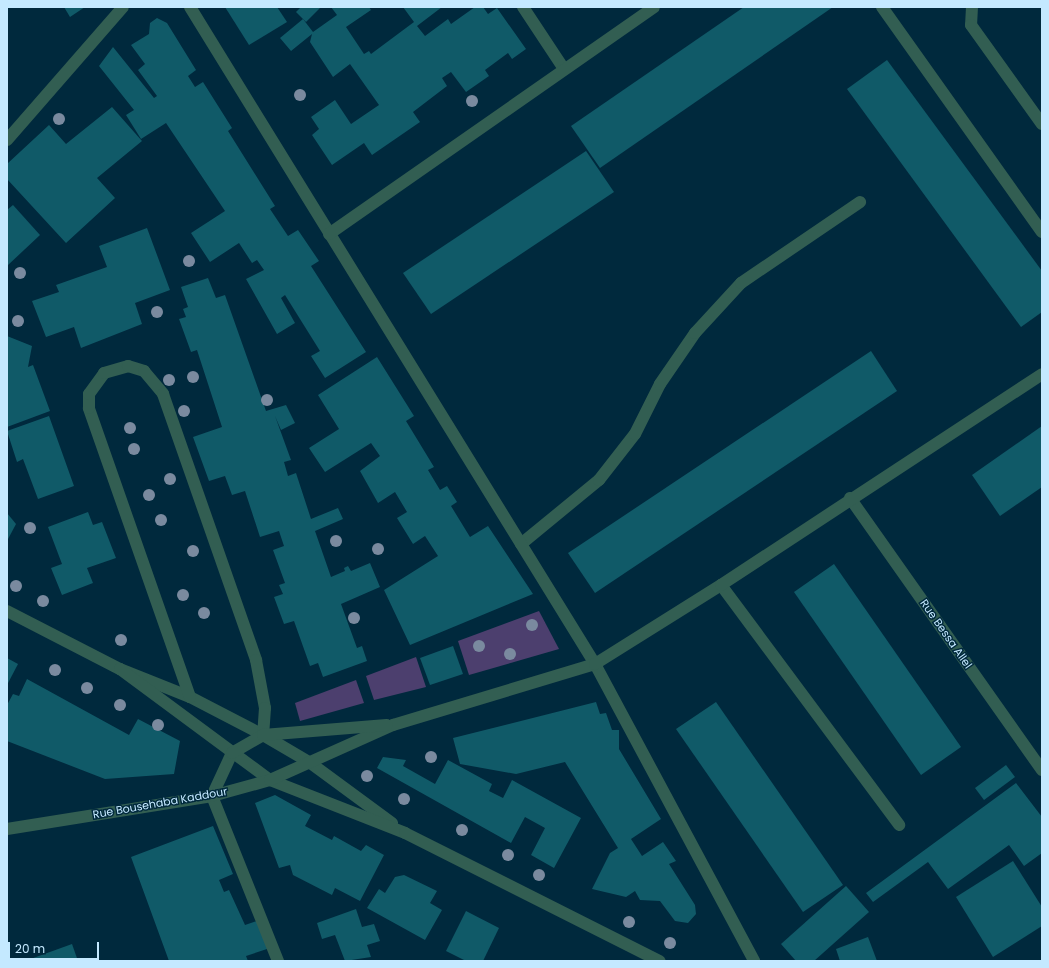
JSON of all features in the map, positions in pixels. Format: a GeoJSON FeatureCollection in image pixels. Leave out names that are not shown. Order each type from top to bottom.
{"type":"FeatureCollection","features":[{"type":"Feature","properties":{"kind":"street"},"geometry":{"type":"LineString","coordinates":[[7,140],[123,7]]}},
{"type":"Feature","properties":{"kind":"street"},"geometry":{"type":"LineString","coordinates":[[190,7],[595,664],[754,961]]}},
{"type":"Feature","properties":{"kind":"street"},"geometry":{"type":"LineString","coordinates":[[522,7],[564,69]]}},
{"type":"Feature","properties":{"kind":"street"},"geometry":{"type":"LineString","coordinates":[[329,234],[654,7]]}},
{"type":"Feature","properties":{"kind":"street"},"geometry":{"type":"LineString","coordinates":[[882,7],[1042,232]]}},
{"type":"Feature","properties":{"kind":"street"},"geometry":{"type":"LineString","coordinates":[[972,7],[971,24],[1042,124]]}},
{"type":"Feature","properties":{"kind":"street"},"geometry":{"type":"LineString","coordinates":[[521,544],[600,480],[636,434],[660,384],[695,333],[741,283],[860,202]]}},
{"type":"Feature","properties":{"kind":"street"},"geometry":{"type":"LineString","coordinates":[[190,697],[88,408],[90,394],[104,373],[128,366],[144,371],[163,394],[256,660],[265,708],[263,735]]}},
{"type":"Feature","properties":{"kind":"street"},"geometry":{"type":"LineString","coordinates":[[278,961],[212,796],[232,753],[263,735],[393,725],[595,664],[721,585],[850,498],[1042,374]]}},
{"type":"Feature","properties":{"kind":"street","name":"Rue Bessa Allel"},"geometry":{"type":"LineString","coordinates":[[850,498],[1042,770]]}},
{"type":"Feature","properties":{"kind":"street"},"geometry":{"type":"LineString","coordinates":[[721,585],[899,825]]}},
{"type":"Feature","properties":{"kind":"street"},"geometry":{"type":"LineString","coordinates":[[7,611],[120,669],[190,697],[263,735],[309,762],[405,833]]}},
{"type":"Feature","properties":{"kind":"street"},"geometry":{"type":"LineString","coordinates":[[120,669],[270,780],[405,833],[660,961]]}},
{"type":"Feature","properties":{"kind":"street","name":"Rue Bousehaba Kaddour"},"geometry":{"type":"LineString","coordinates":[[7,829],[212,796],[270,780],[393,725]]}},
{"type":"Feature","properties":{"kind":"shaded area"},"geometry":{"type":"Polygon","coordinates":[[[539,611],[559,649],[469,675],[458,641],[539,611]]]}},
{"type":"Feature","properties":{"kind":"shaded area"},"geometry":{"type":"Polygon","coordinates":[[[416,657],[426,687],[374,700],[366,676],[416,657]]]}},
{"type":"Feature","properties":{"kind":"shaded area"},"geometry":{"type":"Polygon","coordinates":[[[356,680],[364,703],[300,721],[295,703],[356,680]]]}},
{"type":"Feature","properties":{"kind":"building"},"geometry":{"type":"Polygon","coordinates":[[[64,7],[85,7],[70,17],[64,7]]]}},
{"type":"Feature","properties":{"kind":"building"},"geometry":{"type":"Polygon","coordinates":[[[225,7],[277,7],[287,22],[249,45],[225,7]]]}},
{"type":"Feature","properties":{"kind":"building"},"geometry":{"type":"Polygon","coordinates":[[[301,7],[320,8],[306,22],[296,12],[301,7]]]}},
{"type":"Feature","properties":{"kind":"building"},"geometry":{"type":"Polygon","coordinates":[[[331,7],[369,7],[371,10],[346,27],[364,54],[369,51],[371,54],[414,22],[403,7],[442,7],[417,26],[425,36],[448,19],[451,24],[475,7],[483,7],[488,14],[497,8],[526,49],[512,59],[508,53],[485,70],[489,76],[466,92],[451,72],[442,78],[447,86],[413,112],[420,122],[372,155],[364,143],[332,165],[312,135],[319,129],[311,117],[335,100],[351,124],[379,105],[350,64],[333,77],[310,42],[312,34],[291,51],[280,38],[303,19],[313,32],[337,15],[331,7]]]}},
{"type":"Feature","properties":{"kind":"building"},"geometry":{"type":"Polygon","coordinates":[[[744,7],[833,7],[600,168],[571,126],[744,7]]]}},
{"type":"Feature","properties":{"kind":"building"},"geometry":{"type":"Polygon","coordinates":[[[157,18],[167,23],[196,70],[188,76],[195,87],[203,82],[232,128],[228,131],[275,206],[270,209],[288,236],[298,230],[319,261],[311,266],[366,352],[325,378],[311,356],[320,351],[285,295],[281,298],[295,323],[277,334],[246,279],[264,270],[257,260],[252,263],[239,243],[210,262],[191,233],[225,211],[166,123],[141,139],[126,115],[134,110],[99,66],[113,47],[154,98],[157,96],[138,70],[145,64],[131,45],[149,34],[150,23],[157,18]]]}},
{"type":"Feature","properties":{"kind":"building"},"geometry":{"type":"Polygon","coordinates":[[[887,60],[1042,271],[1042,312],[1021,327],[847,89],[887,60]]]}},
{"type":"Feature","properties":{"kind":"building"},"geometry":{"type":"Polygon","coordinates":[[[112,107],[142,141],[97,178],[115,198],[66,243],[7,179],[7,164],[49,125],[66,144],[112,107]]]}},
{"type":"Feature","properties":{"kind":"building"},"geometry":{"type":"Polygon","coordinates":[[[586,151],[614,192],[431,314],[403,273],[586,151]]]}},
{"type":"Feature","properties":{"kind":"building"},"geometry":{"type":"Polygon","coordinates":[[[13,205],[40,235],[7,266],[7,210],[13,205]]]}},
{"type":"Feature","properties":{"kind":"building"},"geometry":{"type":"Polygon","coordinates":[[[147,228],[170,290],[135,303],[142,324],[81,348],[74,327],[46,337],[32,301],[59,292],[56,285],[107,267],[99,246],[147,228]]]}},
{"type":"Feature","properties":{"kind":"building"},"geometry":{"type":"Polygon","coordinates":[[[208,278],[216,298],[225,295],[266,411],[286,405],[295,423],[281,430],[275,416],[291,460],[284,462],[288,476],[296,473],[311,519],[338,508],[343,519],[315,531],[331,577],[345,571],[344,568],[348,566],[351,571],[370,563],[380,587],[341,604],[357,648],[362,646],[367,661],[323,677],[318,663],[310,666],[294,621],[284,624],[274,597],[283,594],[279,585],[285,583],[273,550],[284,546],[279,531],[260,537],[245,491],[232,495],[225,476],[209,481],[193,437],[222,427],[197,350],[191,352],[179,319],[186,317],[183,309],[188,307],[181,287],[208,278]]]}},
{"type":"Feature","properties":{"kind":"building"},"geometry":{"type":"Polygon","coordinates":[[[7,336],[32,346],[28,367],[33,365],[50,411],[7,427],[7,336]]]}},
{"type":"Feature","properties":{"kind":"building"},"geometry":{"type":"Polygon","coordinates":[[[871,351],[897,391],[595,593],[568,553],[871,351]]]}},
{"type":"Feature","properties":{"kind":"building"},"geometry":{"type":"Polygon","coordinates":[[[377,357],[414,416],[406,421],[434,467],[428,470],[440,490],[447,486],[457,502],[451,506],[470,537],[488,526],[533,594],[410,645],[384,590],[438,556],[425,536],[413,544],[397,518],[407,512],[395,492],[378,503],[360,471],[380,456],[371,443],[325,472],[309,448],[339,429],[318,395],[377,357]]]}},
{"type":"Feature","properties":{"kind":"building"},"geometry":{"type":"Polygon","coordinates":[[[49,416],[74,486],[38,499],[23,459],[17,462],[7,431],[49,416]]]}},
{"type":"Feature","properties":{"kind":"building"},"geometry":{"type":"Polygon","coordinates":[[[1042,426],[1042,487],[1000,516],[972,475],[1042,426]]]}},
{"type":"Feature","properties":{"kind":"building"},"geometry":{"type":"Polygon","coordinates":[[[88,512],[93,525],[102,522],[116,558],[87,568],[93,583],[62,595],[51,568],[62,564],[48,527],[88,512]]]}},
{"type":"Feature","properties":{"kind":"building"},"geometry":{"type":"Polygon","coordinates":[[[7,513],[16,524],[7,541],[7,513]]]}},
{"type":"Feature","properties":{"kind":"building"},"geometry":{"type":"Polygon","coordinates":[[[834,564],[961,747],[921,775],[794,592],[834,564]]]}},
{"type":"Feature","properties":{"kind":"building"},"geometry":{"type":"Polygon","coordinates":[[[453,646],[463,674],[430,685],[420,658],[453,646]]]}},
{"type":"Feature","properties":{"kind":"building"},"geometry":{"type":"Polygon","coordinates":[[[7,658],[18,664],[7,685],[7,658]]]}},
{"type":"Feature","properties":{"kind":"building"},"geometry":{"type":"Polygon","coordinates":[[[27,679],[129,735],[138,719],[180,741],[174,774],[105,779],[7,741],[7,705],[13,694],[19,696],[27,679]]]}},
{"type":"Feature","properties":{"kind":"building"},"geometry":{"type":"Polygon","coordinates":[[[596,702],[600,714],[606,713],[612,730],[619,730],[619,749],[661,819],[631,839],[642,856],[663,842],[676,861],[669,864],[695,905],[696,914],[688,923],[675,921],[660,901],[640,900],[635,891],[626,897],[592,889],[610,853],[618,848],[565,762],[516,774],[460,764],[453,738],[596,702]]]}},
{"type":"Feature","properties":{"kind":"building"},"geometry":{"type":"Polygon","coordinates":[[[716,702],[843,885],[803,912],[676,729],[716,702]]]}},
{"type":"Feature","properties":{"kind":"building"},"geometry":{"type":"Polygon","coordinates":[[[383,757],[406,760],[403,766],[435,784],[448,760],[492,784],[489,791],[503,798],[512,780],[581,818],[554,868],[531,855],[545,828],[525,817],[511,843],[377,768],[383,757]]]}},
{"type":"Feature","properties":{"kind":"building"},"geometry":{"type":"Polygon","coordinates":[[[1006,765],[1015,777],[984,800],[975,788],[1006,765]]]}},
{"type":"Feature","properties":{"kind":"building"},"geometry":{"type":"Polygon","coordinates":[[[1016,783],[1042,817],[1042,853],[1024,866],[1009,845],[948,889],[928,862],[873,902],[866,893],[1016,783]]]}},
{"type":"Feature","properties":{"kind":"building"},"geometry":{"type":"Polygon","coordinates":[[[275,795],[311,815],[305,826],[332,840],[334,836],[361,851],[366,845],[384,855],[360,901],[335,888],[332,895],[293,875],[290,865],[279,868],[255,803],[275,795]]]}},
{"type":"Feature","properties":{"kind":"building"},"geometry":{"type":"Polygon","coordinates":[[[213,826],[233,874],[219,880],[224,892],[229,890],[245,925],[260,920],[270,948],[246,956],[248,961],[169,961],[131,857],[213,826]]]}},
{"type":"Feature","properties":{"kind":"building"},"geometry":{"type":"Polygon","coordinates":[[[1013,861],[1042,907],[1042,926],[993,957],[956,897],[1013,861]]]}},
{"type":"Feature","properties":{"kind":"building"},"geometry":{"type":"Polygon","coordinates":[[[404,875],[437,891],[430,903],[442,910],[425,940],[367,908],[379,889],[385,893],[395,877],[404,875]]]}},
{"type":"Feature","properties":{"kind":"building"},"geometry":{"type":"Polygon","coordinates":[[[846,886],[869,912],[814,961],[796,961],[781,944],[846,886]]]}},
{"type":"Feature","properties":{"kind":"building"},"geometry":{"type":"Polygon","coordinates":[[[356,909],[362,927],[374,924],[380,941],[367,945],[371,957],[345,961],[335,935],[322,939],[317,923],[356,909]]]}},
{"type":"Feature","properties":{"kind":"building"},"geometry":{"type":"Polygon","coordinates":[[[466,911],[499,928],[483,961],[466,961],[446,951],[466,911]]]}},
{"type":"Feature","properties":{"kind":"building"},"geometry":{"type":"Polygon","coordinates":[[[868,937],[877,961],[840,961],[836,949],[868,937]]]}},
{"type":"Feature","properties":{"kind":"building"},"geometry":{"type":"Polygon","coordinates":[[[72,944],[78,961],[25,961],[72,944]]]}}]}
